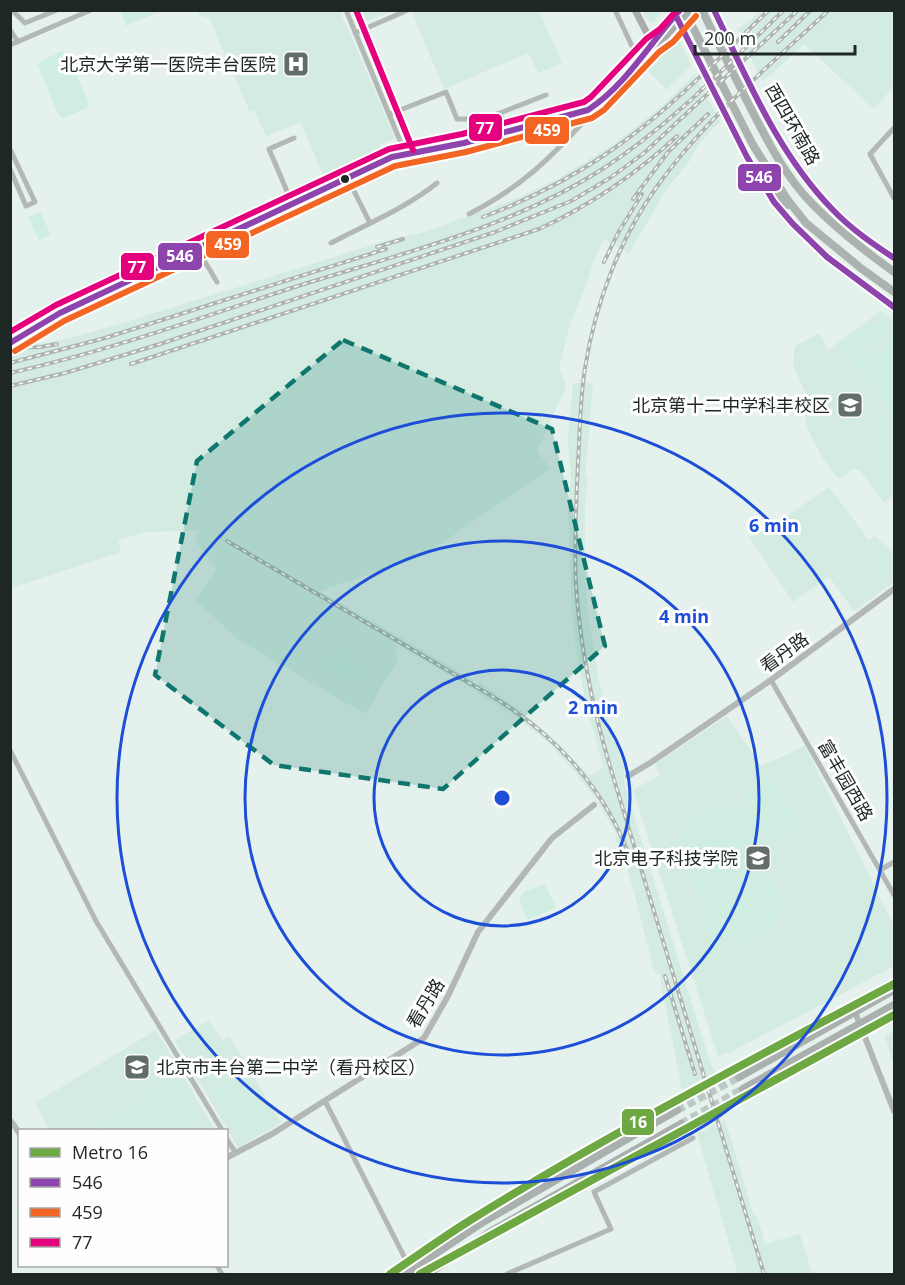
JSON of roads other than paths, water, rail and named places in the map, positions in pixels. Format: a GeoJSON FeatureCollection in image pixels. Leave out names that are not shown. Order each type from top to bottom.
{"type":"FeatureCollection","features":[{"type":"Feature","properties":{"kind":"highway"},"geometry":{"type":"LineString","coordinates":[[682,10],[753,145],[787,199],[806,223]]}},
{"type":"Feature","properties":{"kind":"highway","name":"西四环南路"},"geometry":{"type":"LineString","coordinates":[[702,10],[766,139],[784,169],[828,221],[894,272]]}},
{"type":"Feature","properties":{"kind":"highway"},"geometry":{"type":"LineString","coordinates":[[761,181],[806,223],[894,292]]}},
{"type":"Feature","properties":{"kind":"main road"},"geometry":{"type":"LineString","coordinates":[[635,10],[653,45]]}},
{"type":"Feature","properties":{"kind":"main road"},"geometry":{"type":"LineString","coordinates":[[10,343],[60,313],[347,177],[405,153],[464,143],[588,110],[597,104],[639,61],[682,10]]}},
{"type":"Feature","properties":{"kind":"main road"},"geometry":{"type":"LineString","coordinates":[[664,33],[689,10]]}},
{"type":"Feature","properties":{"kind":"main road"},"geometry":{"type":"LineString","coordinates":[[739,1077],[894,990]]}},
{"type":"Feature","properties":{"kind":"main road"},"geometry":{"type":"LineString","coordinates":[[743,1089],[894,1005]]}},
{"type":"Feature","properties":{"kind":"main road"},"geometry":{"type":"LineString","coordinates":[[409,1273],[483,1221],[677,1110]]}},
{"type":"Feature","properties":{"kind":"main road"},"geometry":{"type":"LineString","coordinates":[[428,1275],[490,1232],[681,1124]]}},
{"type":"Feature","properties":{"kind":"street"},"geometry":{"type":"LineString","coordinates":[[12,10],[25,23],[57,10]]}},
{"type":"Feature","properties":{"kind":"street"},"geometry":{"type":"LineString","coordinates":[[69,10],[73,18]]}},
{"type":"Feature","properties":{"kind":"street"},"geometry":{"type":"LineString","coordinates":[[10,45],[91,10]]}},
{"type":"Feature","properties":{"kind":"street"},"geometry":{"type":"LineString","coordinates":[[346,10],[405,153]]}},
{"type":"Feature","properties":{"kind":"street"},"geometry":{"type":"LineString","coordinates":[[355,33],[408,10]]}},
{"type":"Feature","properties":{"kind":"street"},"geometry":{"type":"LineString","coordinates":[[615,10],[639,61]]}},
{"type":"Feature","properties":{"kind":"street"},"geometry":{"type":"LineString","coordinates":[[673,10],[774,202],[826,257],[894,307]]}},
{"type":"Feature","properties":{"kind":"street","name":"西四环南路"},"geometry":{"type":"LineString","coordinates":[[714,10],[790,159],[833,211],[858,233],[894,258]]}},
{"type":"Feature","properties":{"kind":"street"},"geometry":{"type":"LineString","coordinates":[[10,30],[20,41]]}},
{"type":"Feature","properties":{"kind":"street"},"geometry":{"type":"LineString","coordinates":[[390,114],[446,92],[457,118],[480,119],[546,95]]}},
{"type":"Feature","properties":{"kind":"street"},"geometry":{"type":"LineString","coordinates":[[469,214],[492,202],[532,174],[585,120],[588,110]]}},
{"type":"Feature","properties":{"kind":"street"},"geometry":{"type":"LineString","coordinates":[[500,113],[506,131]]}},
{"type":"Feature","properties":{"kind":"street"},"geometry":{"type":"LineString","coordinates":[[894,128],[870,154],[894,198]]}},
{"type":"Feature","properties":{"kind":"street"},"geometry":{"type":"LineString","coordinates":[[292,203],[269,149],[294,138]]}},
{"type":"Feature","properties":{"kind":"street"},"geometry":{"type":"LineString","coordinates":[[10,149],[35,202],[26,206],[10,169]]}},
{"type":"Feature","properties":{"kind":"street"},"geometry":{"type":"LineString","coordinates":[[347,177],[370,223]]}},
{"type":"Feature","properties":{"kind":"street"},"geometry":{"type":"LineString","coordinates":[[331,243],[425,192],[437,183]]}},
{"type":"Feature","properties":{"kind":"street"},"geometry":{"type":"LineString","coordinates":[[198,249],[217,282]]}},
{"type":"Feature","properties":{"kind":"street","name":"看丹路"},"geometry":{"type":"LineString","coordinates":[[628,776],[771,680],[894,590]]}},
{"type":"Feature","properties":{"kind":"street","name":"富丰园西路"},"geometry":{"type":"LineString","coordinates":[[771,680],[894,895]]}},
{"type":"Feature","properties":{"kind":"street"},"geometry":{"type":"LineString","coordinates":[[10,750],[96,921],[221,1129]]}},
{"type":"Feature","properties":{"kind":"street","name":"看丹路"},"geometry":{"type":"LineString","coordinates":[[228,1157],[272,1134],[424,1038],[448,996],[478,932],[552,838],[594,805]]}},
{"type":"Feature","properties":{"kind":"street"},"geometry":{"type":"LineString","coordinates":[[880,870],[894,862]]}},
{"type":"Feature","properties":{"kind":"street"},"geometry":{"type":"LineString","coordinates":[[855,1012],[894,1111]]}},
{"type":"Feature","properties":{"kind":"street"},"geometry":{"type":"LineString","coordinates":[[325,1101],[409,1273]]}},
{"type":"Feature","properties":{"kind":"street"},"geometry":{"type":"LineString","coordinates":[[507,1275],[611,1229],[594,1192],[693,1138]]}},
{"type":"Feature","properties":{"kind":"street"},"geometry":{"type":"LineString","coordinates":[[228,1141],[236,1153]]}},
{"type":"Feature","properties":{"kind":"tunnel"},"geometry":{"type":"LineString","coordinates":[[677,1110],[739,1077]]}},
{"type":"Feature","properties":{"kind":"tunnel"},"geometry":{"type":"LineString","coordinates":[[681,1124],[743,1089]]}},
{"type":"Feature","properties":{"kind":"railway"},"geometry":{"type":"LineString","coordinates":[[483,217],[550,187],[612,150],[674,101],[769,10]]}},
{"type":"Feature","properties":{"kind":"railway"},"geometry":{"type":"LineString","coordinates":[[10,373],[120,344],[193,321],[457,237],[533,207],[604,168],[652,133],[698,94],[784,10]]}},
{"type":"Feature","properties":{"kind":"railway"},"geometry":{"type":"LineString","coordinates":[[10,386],[65,373],[157,345],[495,232],[571,201],[610,178],[644,153],[798,10]]}},
{"type":"Feature","properties":{"kind":"railway"},"geometry":{"type":"LineString","coordinates":[[778,42],[811,10]]}},
{"type":"Feature","properties":{"kind":"railway"},"geometry":{"type":"LineString","coordinates":[[764,1274],[609,763],[592,697],[580,630],[576,585],[580,415],[589,344],[602,297],[620,251],[643,208],[674,163],[694,140],[760,73],[829,10]]}},
{"type":"Feature","properties":{"kind":"railway"},"geometry":{"type":"LineString","coordinates":[[633,199],[668,152],[708,114]]}},
{"type":"Feature","properties":{"kind":"railway"},"geometry":{"type":"LineString","coordinates":[[131,364],[539,229],[577,210],[612,188],[645,164],[677,136]]}},
{"type":"Feature","properties":{"kind":"railway"},"geometry":{"type":"LineString","coordinates":[[604,262],[618,233],[642,194]]}},
{"type":"Feature","properties":{"kind":"railway"},"geometry":{"type":"LineString","coordinates":[[377,247],[403,239]]}},
{"type":"Feature","properties":{"kind":"railway"},"geometry":{"type":"LineString","coordinates":[[10,363],[105,338],[386,249]]}},
{"type":"Feature","properties":{"kind":"railway"},"geometry":{"type":"LineString","coordinates":[[10,348],[57,344]]}},
{"type":"Feature","properties":{"kind":"railway"},"geometry":{"type":"LineString","coordinates":[[227,541],[490,695],[536,727],[576,766],[593,787],[621,835],[631,861]]}},
{"type":"Feature","properties":{"kind":"railway"},"geometry":{"type":"LineString","coordinates":[[665,976],[695,1074]]}},
{"type":"Feature","properties":{"kind":"metro line","name":"16"},"geometry":{"type":"LineString","coordinates":[[390,1274],[469,1221],[574,1158],[894,984]]}},
{"type":"Feature","properties":{"kind":"metro line","name":"16"},"geometry":{"type":"LineString","coordinates":[[420,1274],[894,1015]]}},
{"type":"Feature","properties":{"kind":"place","name":"北京大学第一医院丰台医院"},"geometry":{"type":"Point","coordinates":[296,64]}},
{"type":"Feature","properties":{"kind":"place","name":"北京第十二中学科丰校区"},"geometry":{"type":"Point","coordinates":[850,405]}},
{"type":"Feature","properties":{"kind":"place","name":"北京电子科技学院"},"geometry":{"type":"Point","coordinates":[758,858]}},
{"type":"Feature","properties":{"kind":"place","name":"北京市丰台第二中学（看丹校区）"},"geometry":{"type":"Point","coordinates":[137,1067]}}]}
